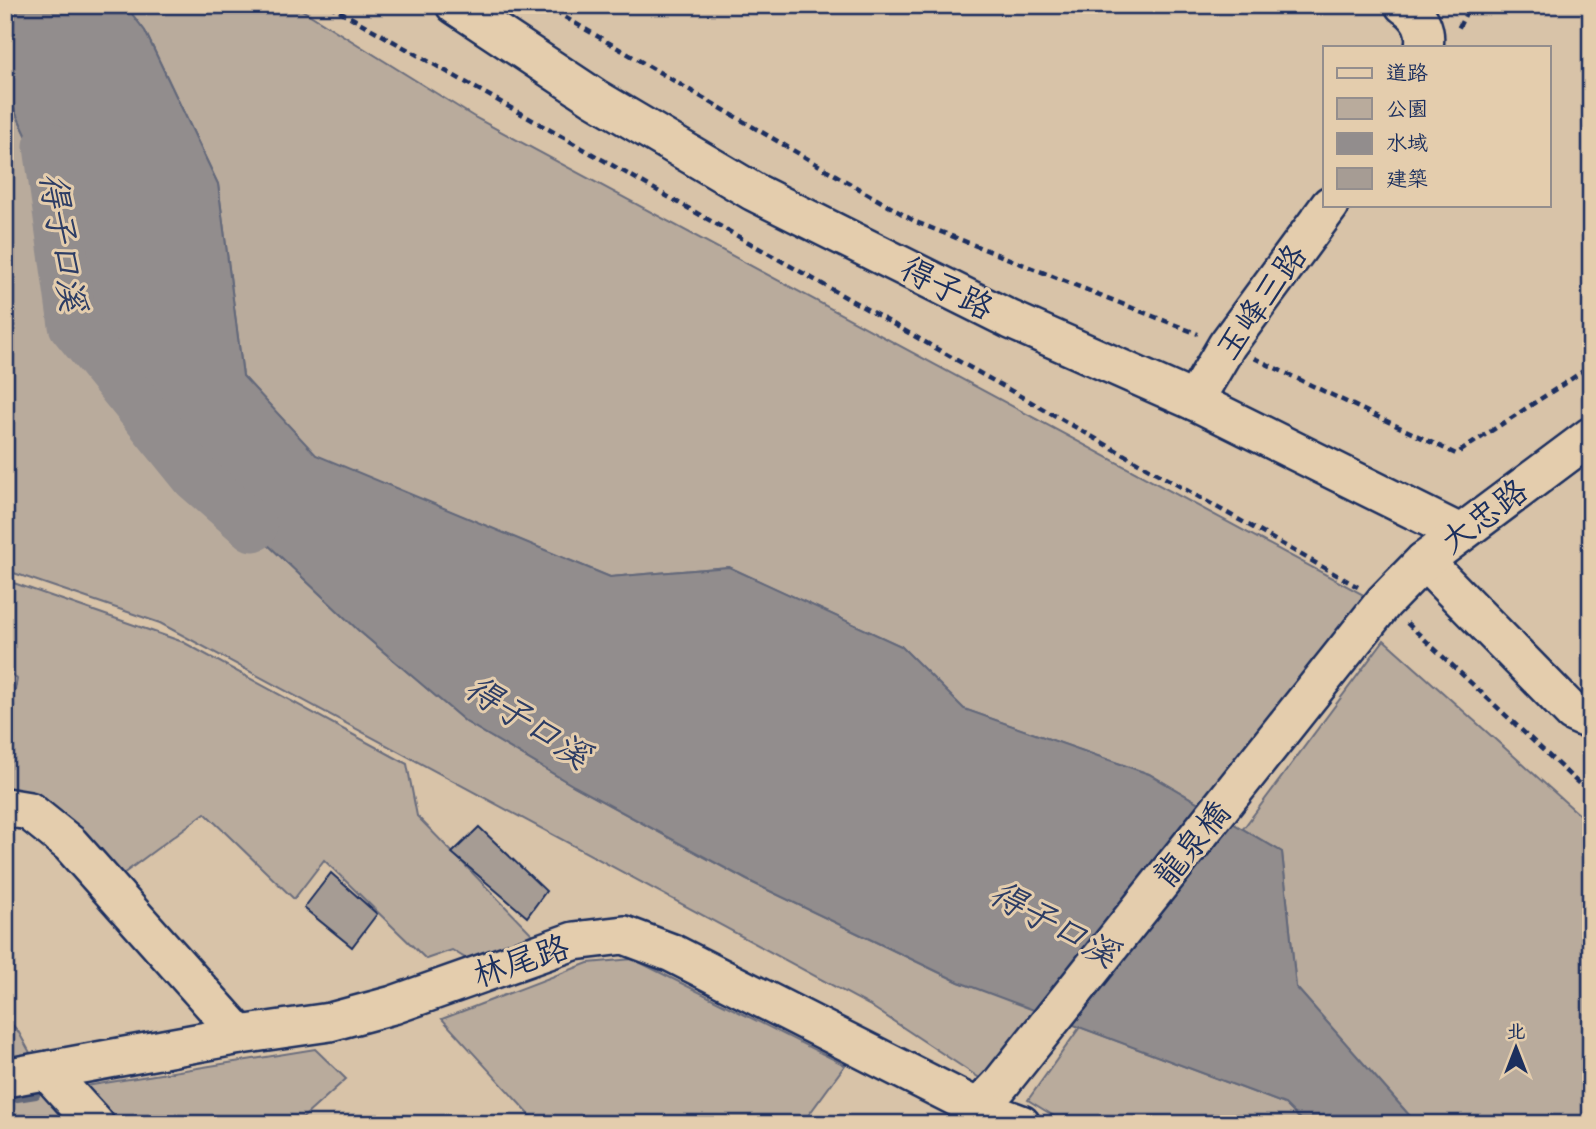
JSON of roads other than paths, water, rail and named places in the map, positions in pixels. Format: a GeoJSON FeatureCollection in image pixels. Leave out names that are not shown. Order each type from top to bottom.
{"type":"FeatureCollection","features":[{"type":"Feature","properties":{"kind":"street","name":"得子路"},"geometry":{"type":"LineString","coordinates":[[455,5],[595,98],[754,192],[1011,320],[1194,401],[1460,533]]}},
{"type":"Feature","properties":{"kind":"street","name":"玉峰三路"},"geometry":{"type":"LineString","coordinates":[[1194,401],[1227,345],[1329,206]]}},
{"type":"Feature","properties":{"kind":"street","name":"大忠路"},"geometry":{"type":"LineString","coordinates":[[1384,602],[1423,561],[1591,436]]}},
{"type":"Feature","properties":{"kind":"street"},"geometry":{"type":"LineString","coordinates":[[1423,561],[1573,713],[1591,721]]}},
{"type":"Feature","properties":{"kind":"street","name":"龍泉橋"},"geometry":{"type":"LineString","coordinates":[[981,1106],[1384,602]]}},
{"type":"Feature","properties":{"kind":"street"},"geometry":{"type":"LineString","coordinates":[[5,807],[29,811],[70,844],[240,1035]]}},
{"type":"Feature","properties":{"kind":"street","name":"林尾路"},"geometry":{"type":"LineString","coordinates":[[5,1078],[240,1035],[330,1022],[393,1004],[574,941],[624,934],[672,953],[1021,1124]]}},
{"type":"Feature","properties":{"kind":"street"},"geometry":{"type":"LineString","coordinates":[[47,1071],[95,1124]]}},
{"type":"Feature","properties":{"kind":"water"},"geometry":{"type":"Polygon","coordinates":[[[5,5],[125,5],[145,31],[218,184],[243,376],[316,455],[610,577],[729,567],[901,646],[964,709],[1149,774],[1282,852],[1296,987],[1417,1124],[1305,1124],[1285,1104],[959,982],[747,880],[574,786],[466,722],[358,630],[189,470],[100,345],[46,177],[5,90],[5,5]]]}},
{"type":"Feature","properties":{"kind":"waterway","name":"得子口溪"},"geometry":{"type":"LineString","coordinates":[[48,146],[73,325],[196,477],[253,527]]}},
{"type":"Feature","properties":{"kind":"waterway"},"geometry":{"type":"LineString","coordinates":[[5,1100],[36,1095]]}}]}
